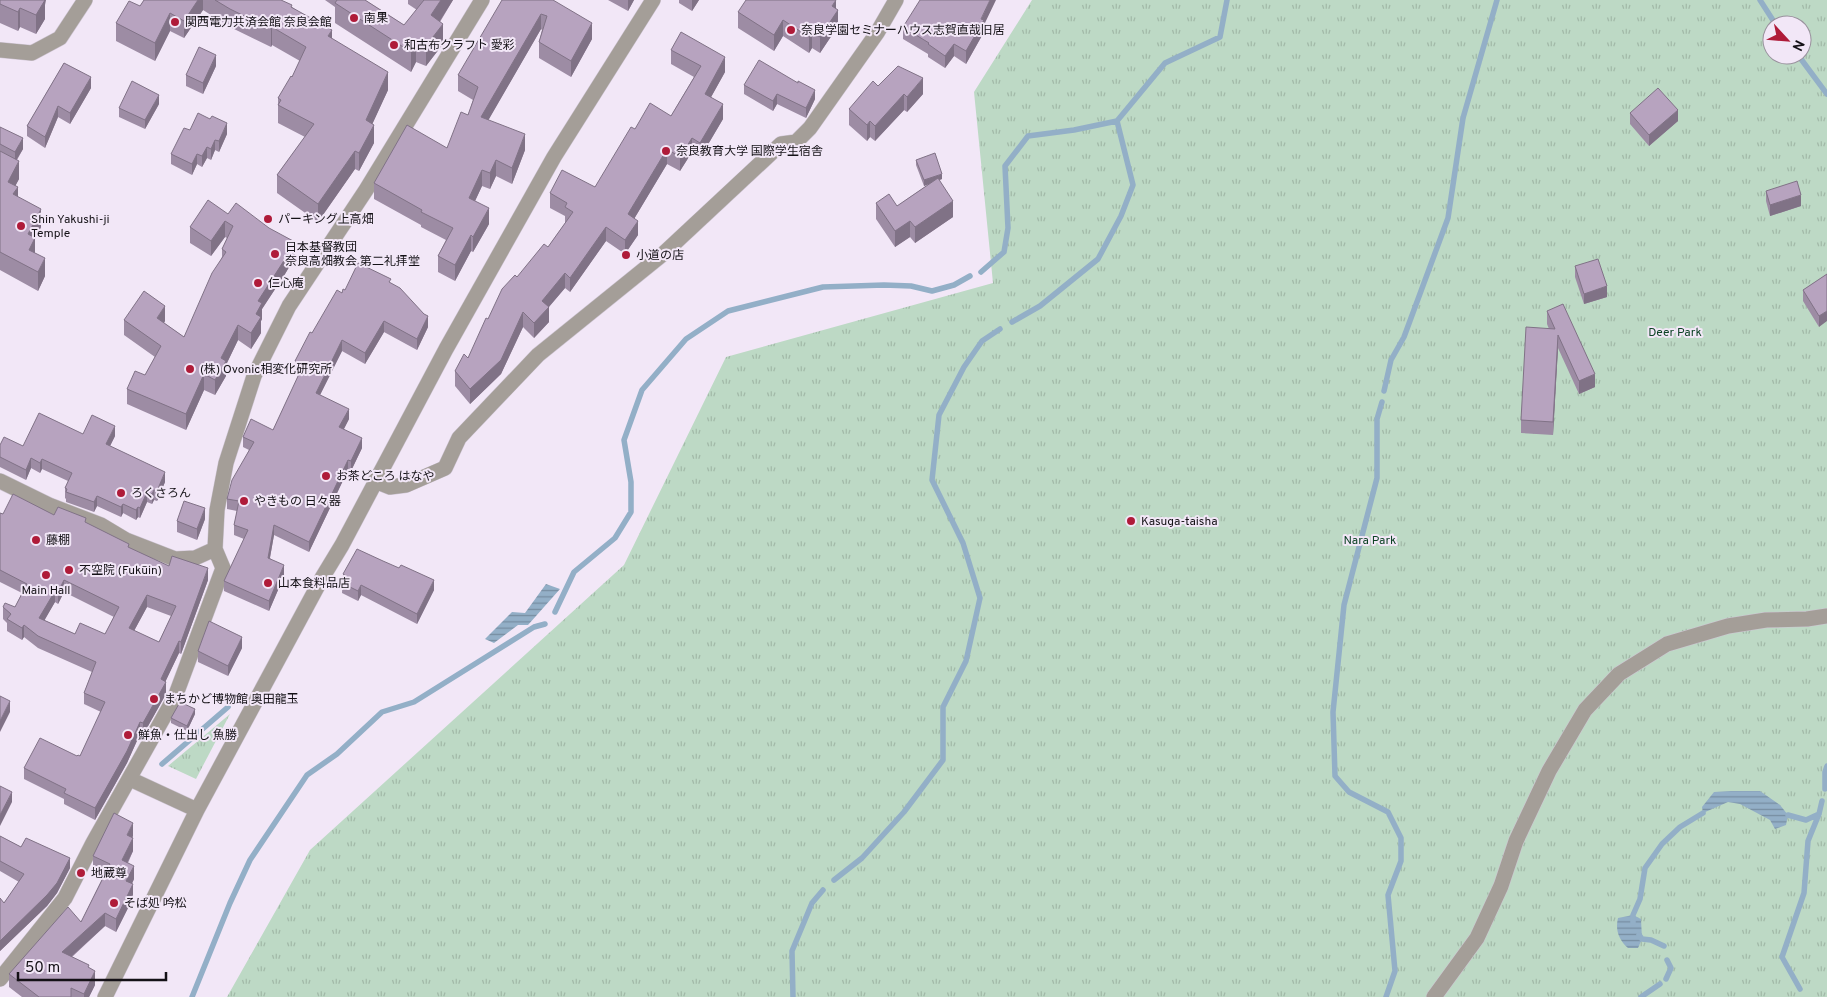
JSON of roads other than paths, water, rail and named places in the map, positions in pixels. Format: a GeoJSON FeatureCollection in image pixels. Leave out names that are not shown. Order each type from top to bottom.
{"type":"FeatureCollection","features":[{"type":"Feature","properties":{"kind":"street"},"geometry":{"type":"LineString","coordinates":[[0,50],[32,53],[60,38],[85,0]]}},
{"type":"Feature","properties":{"kind":"street"},"geometry":{"type":"LineString","coordinates":[[0,979],[65,898],[92,843],[175,697],[223,568],[215,549],[216,510],[226,463],[254,376],[290,306],[366,190],[482,0]]}},
{"type":"Feature","properties":{"kind":"street"},"geometry":{"type":"LineString","coordinates":[[105,997],[196,810],[322,578],[342,545],[446,349],[554,157],[653,0]]}},
{"type":"Feature","properties":{"kind":"street"},"geometry":{"type":"LineString","coordinates":[[375,481],[390,487],[406,485],[445,468],[459,438],[538,356],[663,254],[780,144],[796,142],[810,128],[896,0]]}},
{"type":"Feature","properties":{"kind":"street"},"geometry":{"type":"LineString","coordinates":[[0,481],[49,505],[101,526],[126,540],[175,559],[195,558],[215,549]]}},
{"type":"Feature","properties":{"kind":"street"},"geometry":{"type":"LineString","coordinates":[[1434,997],[1477,938],[1500,886],[1516,841],[1548,771],[1585,710],[1619,674],[1667,644],[1728,626],[1766,620],[1807,619],[1827,616]]}},
{"type":"Feature","properties":{"kind":"street"},"geometry":{"type":"LineString","coordinates":[[130,779],[196,810]]}},
{"type":"Feature","properties":{"kind":"water"},"geometry":{"type":"Polygon","coordinates":[[[546,584],[560,589],[528,625],[518,625],[494,643],[485,639],[512,612],[525,613],[546,584]]]}},
{"type":"Feature","properties":{"kind":"water"},"geometry":{"type":"Polygon","coordinates":[[[1760,791],[1780,805],[1788,815],[1786,825],[1775,829],[1770,820],[1740,804],[1728,802],[1703,813],[1702,807],[1714,792],[1760,791]]]}},
{"type":"Feature","properties":{"kind":"water"},"geometry":{"type":"Polygon","coordinates":[[[1633,915],[1641,919],[1642,939],[1638,948],[1628,948],[1618,934],[1617,922],[1618,918],[1633,915]]]}},
{"type":"Feature","properties":{"kind":"waterway"},"geometry":{"type":"LineString","coordinates":[[981,272],[1004,252],[1008,228],[1005,166],[1028,136],[1074,130],[1117,121],[1165,63],[1220,37],[1227,0]]}},
{"type":"Feature","properties":{"kind":"waterway"},"geometry":{"type":"LineString","coordinates":[[1384,391],[1391,360],[1404,337],[1448,218],[1463,118],[1497,0]]}},
{"type":"Feature","properties":{"kind":"waterway"},"geometry":{"type":"LineString","coordinates":[[1760,0],[1770,15]]}},
{"type":"Feature","properties":{"kind":"waterway"},"geometry":{"type":"LineString","coordinates":[[1805,65],[1827,94]]}},
{"type":"Feature","properties":{"kind":"waterway"},"geometry":{"type":"LineString","coordinates":[[1012,322],[1040,306],[1098,259],[1121,216],[1133,185],[1117,121]]}},
{"type":"Feature","properties":{"kind":"waterway"},"geometry":{"type":"LineString","coordinates":[[555,612],[574,572],[615,538],[631,512],[631,482],[624,440],[642,390],[686,339],[728,311],[823,287],[884,285],[911,286],[932,291],[954,285],[970,276]]}},
{"type":"Feature","properties":{"kind":"waterway"},"geometry":{"type":"LineString","coordinates":[[834,880],[862,858],[904,812],[943,760],[943,707],[966,661],[980,598],[963,543],[932,480],[939,415],[964,367],[982,341],[1000,329]]}},
{"type":"Feature","properties":{"kind":"waterway"},"geometry":{"type":"LineString","coordinates":[[1382,402],[1377,419],[1377,478],[1344,605],[1333,712],[1335,776],[1349,792],[1388,812],[1401,838],[1401,861],[1388,895],[1395,971],[1386,997]]}},
{"type":"Feature","properties":{"kind":"waterway"},"geometry":{"type":"LineString","coordinates":[[192,997],[230,903],[250,860],[307,775],[337,754],[382,712],[414,702],[534,627],[545,624]]}},
{"type":"Feature","properties":{"kind":"waterway"},"geometry":{"type":"LineString","coordinates":[[162,764],[228,707]]}},
{"type":"Feature","properties":{"kind":"waterway"},"geometry":{"type":"LineString","coordinates":[[1825,789],[1827,766]]}},
{"type":"Feature","properties":{"kind":"waterway"},"geometry":{"type":"LineString","coordinates":[[1800,989],[1782,957],[1804,893],[1808,841],[1822,801]]}},
{"type":"Feature","properties":{"kind":"waterway"},"geometry":{"type":"LineString","coordinates":[[1633,923],[1633,915],[1640,899],[1645,868],[1662,844],[1680,827],[1703,813]]}},
{"type":"Feature","properties":{"kind":"waterway"},"geometry":{"type":"LineString","coordinates":[[1788,815],[1806,820],[1819,814]]}},
{"type":"Feature","properties":{"kind":"waterway"},"geometry":{"type":"LineString","coordinates":[[793,997],[792,951],[812,903],[823,890]]}},
{"type":"Feature","properties":{"kind":"waterway"},"geometry":{"type":"LineString","coordinates":[[1639,935],[1642,939],[1651,940],[1664,946]]}},
{"type":"Feature","properties":{"kind":"waterway"},"geometry":{"type":"LineString","coordinates":[[1666,979],[1671,968],[1667,960]]}},
{"type":"Feature","properties":{"kind":"waterway"},"geometry":{"type":"LineString","coordinates":[[1641,997],[1660,984]]}},
{"type":"Feature","properties":{"kind":"place","name":"南果"},"geometry":{"type":"Point","coordinates":[354,18]}},
{"type":"Feature","properties":{"kind":"place","name":"関西電力共済会館 奈良会館"},"geometry":{"type":"Point","coordinates":[175,22]}},
{"type":"Feature","properties":{"kind":"place","name":"奈良学園セミナーハウス志賀直哉旧居"},"geometry":{"type":"Point","coordinates":[791,30]}},
{"type":"Feature","properties":{"kind":"place","name":"和古布クラフト 愛彩"},"geometry":{"type":"Point","coordinates":[394,45]}},
{"type":"Feature","properties":{"kind":"place","name":"奈良教育大学 国際学生宿舎"},"geometry":{"type":"Point","coordinates":[666,151]}},
{"type":"Feature","properties":{"kind":"place","name":"パーキング上高畑"},"geometry":{"type":"Point","coordinates":[268,219]}},
{"type":"Feature","properties":{"kind":"place","name":"Shin Yakushi-ji Temple"},"geometry":{"type":"Point","coordinates":[21,226]}},
{"type":"Feature","properties":{"kind":"place","name":"日本基督教団 奈良高畑教会 第二礼拝堂"},"geometry":{"type":"Point","coordinates":[275,254]}},
{"type":"Feature","properties":{"kind":"place","name":"小道の店"},"geometry":{"type":"Point","coordinates":[626,255]}},
{"type":"Feature","properties":{"kind":"place","name":"仁心庵"},"geometry":{"type":"Point","coordinates":[258,283]}},
{"type":"Feature","properties":{"kind":"place","name":"(株) Ovonic相変化研究所"},"geometry":{"type":"Point","coordinates":[190,369]}},
{"type":"Feature","properties":{"kind":"place","name":"お茶どころ はなや"},"geometry":{"type":"Point","coordinates":[326,476]}},
{"type":"Feature","properties":{"kind":"place","name":"ろくさろん"},"geometry":{"type":"Point","coordinates":[121,493]}},
{"type":"Feature","properties":{"kind":"place","name":"やきもの 日々器"},"geometry":{"type":"Point","coordinates":[244,501]}},
{"type":"Feature","properties":{"kind":"place","name":"Kasuga-taisha"},"geometry":{"type":"Point","coordinates":[1131,521]}},
{"type":"Feature","properties":{"kind":"place","name":"藤棚"},"geometry":{"type":"Point","coordinates":[36,540]}},
{"type":"Feature","properties":{"kind":"place","name":"不空院 (Fukūin)"},"geometry":{"type":"Point","coordinates":[69,570]}},
{"type":"Feature","properties":{"kind":"place","name":"Main Hall"},"geometry":{"type":"Point","coordinates":[46,575]}},
{"type":"Feature","properties":{"kind":"place","name":"山本食料品店"},"geometry":{"type":"Point","coordinates":[268,583]}},
{"type":"Feature","properties":{"kind":"place","name":"まちかど博物館 奥田龍玉"},"geometry":{"type":"Point","coordinates":[154,699]}},
{"type":"Feature","properties":{"kind":"place","name":"鮮魚・仕出し 魚勝"},"geometry":{"type":"Point","coordinates":[128,735]}},
{"type":"Feature","properties":{"kind":"place","name":"地蔵尊"},"geometry":{"type":"Point","coordinates":[81,873]}},
{"type":"Feature","properties":{"kind":"place","name":"そば処 吟松"},"geometry":{"type":"Point","coordinates":[114,903]}},
{"type":"Feature","properties":{"kind":"park label","name":"Deer Park"},"geometry":{"type":"Point","coordinates":[1675,332]}},
{"type":"Feature","properties":{"kind":"park label","name":"Nara Park"},"geometry":{"type":"Point","coordinates":[1370,540]}}]}
